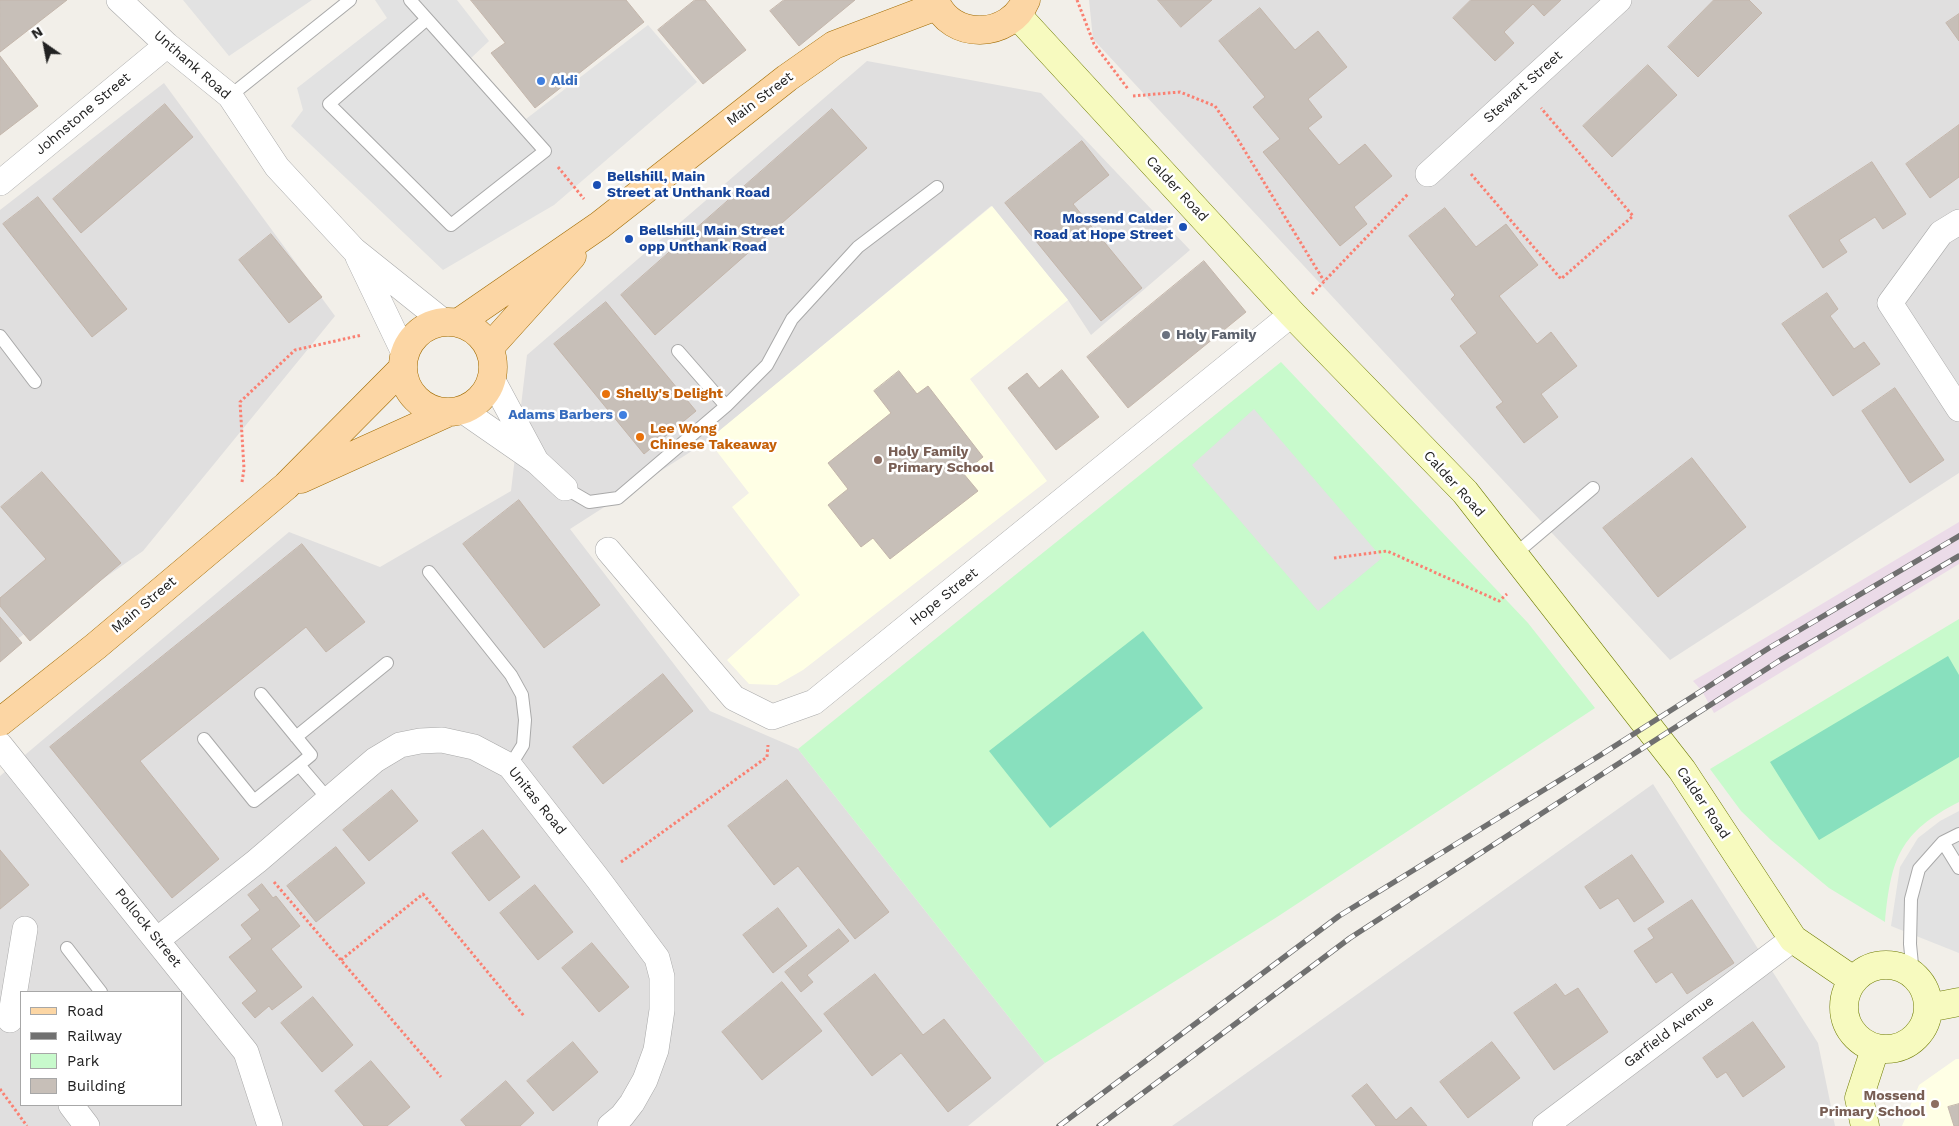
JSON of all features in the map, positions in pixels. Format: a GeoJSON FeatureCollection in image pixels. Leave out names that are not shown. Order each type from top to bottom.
{"type":"FeatureCollection","features":[{"type":"Feature","properties":{"kind":"main road"},"geometry":{"type":"LineString","coordinates":[[936,3],[947,18],[960,26],[974,30],[990,30],[1004,25],[1022,8]]}},
{"type":"Feature","properties":{"kind":"main road","name":"Main Street"},"geometry":{"type":"LineString","coordinates":[[451,323],[600,225],[787,78],[834,45],[936,3]]}},
{"type":"Feature","properties":{"kind":"main road","name":"Calder Road"},"geometry":{"type":"LineString","coordinates":[[1022,8],[1292,314],[1465,492],[1682,770],[1793,939],[1853,980]]}},
{"type":"Feature","properties":{"kind":"main road","name":"Main Street"},"geometry":{"type":"LineString","coordinates":[[488,348],[600,225]]}},
{"type":"Feature","properties":{"kind":"main road"},"geometry":{"type":"LineString","coordinates":[[451,323],[471,328],[482,338],[488,348],[493,364],[492,379],[486,393],[474,404],[455,412],[433,410],[420,403],[411,393],[405,381],[404,361],[410,342],[421,332],[431,326],[451,323]]}},
{"type":"Feature","properties":{"kind":"main road","name":"Main Street"},"geometry":{"type":"LineString","coordinates":[[0,722],[96,646],[286,486],[404,361]]}},
{"type":"Feature","properties":{"kind":"main road","name":"Main Street"},"geometry":{"type":"LineString","coordinates":[[286,486],[455,412]]}},
{"type":"Feature","properties":{"kind":"main road"},"geometry":{"type":"LineString","coordinates":[[1888,965],[1902,968],[1922,984],[1928,1008],[1923,1026],[1911,1041],[1900,1047],[1888,1050],[1875,1049],[1862,1043],[1852,1033],[1846,1021],[1843,1007],[1846,993],[1853,980],[1863,972],[1876,966],[1888,965]]}},
{"type":"Feature","properties":{"kind":"main road"},"geometry":{"type":"LineString","coordinates":[[1928,1008],[1959,1002]]}},
{"type":"Feature","properties":{"kind":"main road"},"geometry":{"type":"LineString","coordinates":[[1865,1126],[1859,1098],[1875,1049]]}},
{"type":"Feature","properties":{"kind":"street","name":"Unthank Road"},"geometry":{"type":"LineString","coordinates":[[119,0],[167,45],[230,96],[277,167],[354,250],[451,323]]}},
{"type":"Feature","properties":{"kind":"street","name":"Stewart Street"},"geometry":{"type":"LineString","coordinates":[[1428,174],[1619,0]]}},
{"type":"Feature","properties":{"kind":"street","name":"Johnstone Street"},"geometry":{"type":"LineString","coordinates":[[0,183],[167,45]]}},
{"type":"Feature","properties":{"kind":"street"},"geometry":{"type":"LineString","coordinates":[[1959,222],[1941,233],[1890,303],[1959,409]]}},
{"type":"Feature","properties":{"kind":"street","name":"Unthank Road"},"geometry":{"type":"LineString","coordinates":[[354,250],[404,361]]}},
{"type":"Feature","properties":{"kind":"street","name":"Hope Street"},"geometry":{"type":"LineString","coordinates":[[772,717],[814,702],[1292,314]]}},
{"type":"Feature","properties":{"kind":"street"},"geometry":{"type":"LineString","coordinates":[[492,379],[536,462]]}},
{"type":"Feature","properties":{"kind":"street"},"geometry":{"type":"LineString","coordinates":[[455,412],[536,462],[565,488]]}},
{"type":"Feature","properties":{"kind":"street"},"geometry":{"type":"LineString","coordinates":[[608,550],[734,698],[772,717]]}},
{"type":"Feature","properties":{"kind":"street","name":"Unitas Road"},"geometry":{"type":"LineString","coordinates":[[157,940],[257,861],[375,760],[400,745],[420,741],[442,740],[474,747],[510,766],[657,958],[662,977],[662,1010],[656,1050],[645,1080],[632,1103],[622,1116],[610,1126]]}},
{"type":"Feature","properties":{"kind":"street","name":"Pollock Street"},"geometry":{"type":"LineString","coordinates":[[0,745],[246,1052],[270,1126]]}},
{"type":"Feature","properties":{"kind":"street"},"geometry":{"type":"LineString","coordinates":[[10,1026],[25,929]]}},
{"type":"Feature","properties":{"kind":"street","name":"Garfield Avenue"},"geometry":{"type":"LineString","coordinates":[[1546,1126],[1793,939]]}},
{"type":"Feature","properties":{"kind":"street"},"geometry":{"type":"LineString","coordinates":[[73,1106],[87,1126]]}},
{"type":"Feature","properties":{"kind":"lane"},"geometry":{"type":"LineString","coordinates":[[230,96],[350,0]]}},
{"type":"Feature","properties":{"kind":"lane"},"geometry":{"type":"LineString","coordinates":[[410,0],[428,19],[545,151],[451,225],[329,104],[428,19]]}},
{"type":"Feature","properties":{"kind":"lane"},"geometry":{"type":"LineString","coordinates":[[565,488],[589,502],[618,498],[726,406],[767,365],[792,319],[858,247],[937,187]]}},
{"type":"Feature","properties":{"kind":"lane"},"geometry":{"type":"LineString","coordinates":[[0,336],[35,382]]}},
{"type":"Feature","properties":{"kind":"lane"},"geometry":{"type":"LineString","coordinates":[[678,351],[726,406]]}},
{"type":"Feature","properties":{"kind":"lane"},"geometry":{"type":"LineString","coordinates":[[1522,565],[1593,488]]}},
{"type":"Feature","properties":{"kind":"lane"},"geometry":{"type":"LineString","coordinates":[[430,572],[511,675],[522,695],[525,720],[523,745],[510,766]]}},
{"type":"Feature","properties":{"kind":"lane"},"geometry":{"type":"LineString","coordinates":[[296,737],[387,663]]}},
{"type":"Feature","properties":{"kind":"lane"},"geometry":{"type":"LineString","coordinates":[[204,740],[254,801],[299,765],[311,755],[261,694]]}},
{"type":"Feature","properties":{"kind":"lane"},"geometry":{"type":"LineString","coordinates":[[299,765],[328,800]]}},
{"type":"Feature","properties":{"kind":"lane"},"geometry":{"type":"LineString","coordinates":[[1913,975],[1910,944],[1912,899],[1919,869],[1943,842],[1959,834]]}},
{"type":"Feature","properties":{"kind":"lane"},"geometry":{"type":"LineString","coordinates":[[1943,842],[1959,868]]}},
{"type":"Feature","properties":{"kind":"lane"},"geometry":{"type":"LineString","coordinates":[[67,948],[101,991]]}},
{"type":"Feature","properties":{"kind":"path"},"geometry":{"type":"LineString","coordinates":[[1077,0],[1094,44],[1134,97],[1180,92],[1215,106],[1242,146],[1324,281]]}},
{"type":"Feature","properties":{"kind":"path"},"geometry":{"type":"LineString","coordinates":[[1451,152],[1561,279],[1633,216],[1523,86]]}},
{"type":"Feature","properties":{"kind":"path"},"geometry":{"type":"LineString","coordinates":[[545,151],[581,194],[600,225]]}},
{"type":"Feature","properties":{"kind":"path"},"geometry":{"type":"LineString","coordinates":[[1292,314],[1428,174]]}},
{"type":"Feature","properties":{"kind":"path"},"geometry":{"type":"LineString","coordinates":[[236,528],[244,469],[240,402],[295,350],[363,335],[359,328]]}},
{"type":"Feature","properties":{"kind":"path"},"geometry":{"type":"LineString","coordinates":[[1334,558],[1387,551],[1499,601],[1522,565]]}},
{"type":"Feature","properties":{"kind":"path"},"geometry":{"type":"LineString","coordinates":[[598,879],[766,756],[772,717]]}},
{"type":"Feature","properties":{"kind":"path"},"geometry":{"type":"LineString","coordinates":[[257,861],[441,1077]]}},
{"type":"Feature","properties":{"kind":"path"},"geometry":{"type":"LineString","coordinates":[[341,960],[423,894],[524,1016]]}},
{"type":"Feature","properties":{"kind":"path"},"geometry":{"type":"LineString","coordinates":[[0,1089],[27,1126]]}},
{"type":"Feature","properties":{"kind":"shaded area"},"geometry":{"type":"Polygon","coordinates":[[[183,0],[312,0],[229,56],[183,0]]]}},
{"type":"Feature","properties":{"kind":"shaded area"},"geometry":{"type":"Polygon","coordinates":[[[375,0],[457,0],[489,41],[470,59],[526,119],[648,25],[697,82],[554,205],[443,270],[291,126],[303,110],[297,88],[387,18],[375,0]]]}},
{"type":"Feature","properties":{"kind":"shaded area"},"geometry":{"type":"Polygon","coordinates":[[[1089,0],[1959,0],[1959,473],[1670,660],[1093,39],[1089,0]]]}},
{"type":"Feature","properties":{"kind":"shaded area"},"geometry":{"type":"Polygon","coordinates":[[[867,61],[1041,93],[1190,250],[1091,335],[1068,300],[991,206],[709,440],[570,529],[710,711],[798,749],[1045,1063],[968,1126],[0,1126],[0,776],[289,532],[380,567],[511,491],[527,355],[867,61]]]}},
{"type":"Feature","properties":{"kind":"shaded area"},"geometry":{"type":"Polygon","coordinates":[[[164,83],[335,316],[143,551],[0,651],[0,210],[164,83]]]}},
{"type":"Feature","properties":{"kind":"shaded area","name":"Holy Family Primary School"},"geometry":{"type":"Polygon","coordinates":[[[992,206],[1068,300],[970,379],[1047,481],[803,670],[777,685],[749,684],[727,660],[800,595],[732,507],[749,493],[708,440],[992,206]]]}},
{"type":"Feature","properties":{"kind":"shaded area"},"geometry":{"type":"Polygon","coordinates":[[[1254,409],[1382,558],[1318,611],[1192,465],[1254,409]]]}},
{"type":"Feature","properties":{"kind":"shaded area"},"geometry":{"type":"Polygon","coordinates":[[[1959,522],[1959,564],[1714,713],[1702,691],[1693,681],[1959,522]]]}},
{"type":"Feature","properties":{"kind":"shaded area"},"geometry":{"type":"Polygon","coordinates":[[[1653,784],[1818,1043],[1835,1126],[1172,1126],[1653,784]]]}},
{"type":"Feature","properties":{"kind":"shaded area"},"geometry":{"type":"Polygon","coordinates":[[[1959,811],[1959,953],[1891,926],[1900,867],[1918,838],[1940,821],[1959,811]]]}},
{"type":"Feature","properties":{"kind":"shaded area","name":"Mossend Primary School"},"geometry":{"type":"Polygon","coordinates":[[[1956,1059],[1959,1059],[1959,1126],[1902,1126],[1919,1085],[1956,1059]]]}},
{"type":"Feature","properties":{"kind":"green space"},"geometry":{"type":"Polygon","coordinates":[[[1281,362],[1528,623],[1595,708],[1277,917],[1045,1063],[798,749],[1281,362]]]}},
{"type":"Feature","properties":{"kind":"green space"},"geometry":{"type":"Polygon","coordinates":[[[1959,619],[1959,802],[1923,824],[1902,849],[1895,864],[1891,880],[1885,922],[1829,888],[1771,840],[1741,811],[1710,769],[1959,619]]]}},
{"type":"Feature","properties":{"kind":"green space"},"geometry":{"type":"Polygon","coordinates":[[[1143,631],[1203,708],[1050,828],[989,751],[1143,631]]]}},
{"type":"Feature","properties":{"kind":"green space"},"geometry":{"type":"Polygon","coordinates":[[[1948,656],[1959,675],[1959,757],[1819,840],[1770,762],[1948,656]]]}},
{"type":"Feature","properties":{"kind":"building"},"geometry":{"type":"Polygon","coordinates":[[[0,0],[67,0],[0,52],[0,0]]]}},
{"type":"Feature","properties":{"kind":"building","name":"Aldi"},"geometry":{"type":"Polygon","coordinates":[[[471,0],[626,0],[644,22],[535,108],[491,53],[505,43],[471,0]]]}},
{"type":"Feature","properties":{"kind":"building"},"geometry":{"type":"Polygon","coordinates":[[[695,0],[705,0],[746,50],[703,84],[658,30],[695,0]]]}},
{"type":"Feature","properties":{"kind":"building"},"geometry":{"type":"Polygon","coordinates":[[[784,0],[855,0],[799,46],[770,11],[784,0]]]}},
{"type":"Feature","properties":{"kind":"building"},"geometry":{"type":"Polygon","coordinates":[[[1158,0],[1212,0],[1181,27],[1158,0]]]}},
{"type":"Feature","properties":{"kind":"building"},"geometry":{"type":"Polygon","coordinates":[[[1471,0],[1561,0],[1544,16],[1533,4],[1504,32],[1514,43],[1495,61],[1453,18],[1471,0]]]}},
{"type":"Feature","properties":{"kind":"building"},"geometry":{"type":"Polygon","coordinates":[[[1714,0],[1749,0],[1762,13],[1698,77],[1668,47],[1714,0]]]}},
{"type":"Feature","properties":{"kind":"building"},"geometry":{"type":"Polygon","coordinates":[[[1260,8],[1295,50],[1318,31],[1347,67],[1308,99],[1322,117],[1308,128],[1339,165],[1365,144],[1392,176],[1354,207],[1367,224],[1340,246],[1263,152],[1280,139],[1253,107],[1265,97],[1219,41],[1260,8]]]}},
{"type":"Feature","properties":{"kind":"building"},"geometry":{"type":"Polygon","coordinates":[[[1959,14],[1959,41],[1946,23],[1959,14]]]}},
{"type":"Feature","properties":{"kind":"building"},"geometry":{"type":"Polygon","coordinates":[[[0,56],[38,106],[0,135],[0,56]]]}},
{"type":"Feature","properties":{"kind":"building"},"geometry":{"type":"Polygon","coordinates":[[[1648,65],[1677,95],[1612,157],[1583,126],[1648,65]]]}},
{"type":"Feature","properties":{"kind":"building"},"geometry":{"type":"Polygon","coordinates":[[[165,104],[193,137],[81,233],[53,199],[165,104]]]}},
{"type":"Feature","properties":{"kind":"building"},"geometry":{"type":"Polygon","coordinates":[[[832,109],[867,148],[655,335],[621,295],[832,109]]]}},
{"type":"Feature","properties":{"kind":"building"},"geometry":{"type":"Polygon","coordinates":[[[1959,125],[1959,177],[1930,198],[1906,164],[1959,125]]]}},
{"type":"Feature","properties":{"kind":"building"},"geometry":{"type":"Polygon","coordinates":[[[1082,141],[1109,175],[1073,204],[1142,288],[1101,321],[1005,203],[1082,141]]]}},
{"type":"Feature","properties":{"kind":"building"},"geometry":{"type":"Polygon","coordinates":[[[1872,162],[1906,214],[1883,229],[1875,217],[1839,240],[1847,252],[1823,268],[1789,216],[1872,162]]]}},
{"type":"Feature","properties":{"kind":"building"},"geometry":{"type":"Polygon","coordinates":[[[38,197],[127,309],[92,337],[3,224],[38,197]]]}},
{"type":"Feature","properties":{"kind":"building"},"geometry":{"type":"Polygon","coordinates":[[[1445,208],[1476,247],[1506,224],[1538,265],[1499,296],[1537,344],[1551,332],[1577,366],[1541,394],[1558,417],[1524,443],[1496,407],[1503,402],[1460,346],[1477,333],[1451,299],[1455,295],[1409,236],[1445,208]]]}},
{"type":"Feature","properties":{"kind":"building"},"geometry":{"type":"Polygon","coordinates":[[[271,234],[322,297],[289,323],[239,260],[271,234]]]}},
{"type":"Feature","properties":{"kind":"building","name":"Holy Family"},"geometry":{"type":"Polygon","coordinates":[[[1204,261],[1246,312],[1128,408],[1087,357],[1204,261]]]}},
{"type":"Feature","properties":{"kind":"building"},"geometry":{"type":"Polygon","coordinates":[[[1827,293],[1838,309],[1830,316],[1854,349],[1864,342],[1880,364],[1833,396],[1782,324],[1827,293]]]}},
{"type":"Feature","properties":{"kind":"building"},"geometry":{"type":"Polygon","coordinates":[[[606,302],[696,411],[644,454],[554,344],[606,302]]]}},
{"type":"Feature","properties":{"kind":"building"},"geometry":{"type":"Polygon","coordinates":[[[1062,370],[1099,417],[1056,450],[1008,388],[1027,373],[1039,388],[1062,370]]]}},
{"type":"Feature","properties":{"kind":"building"},"geometry":{"type":"Polygon","coordinates":[[[899,371],[917,394],[928,386],[983,457],[963,473],[978,491],[890,559],[873,538],[861,547],[828,505],[848,489],[828,463],[891,413],[874,391],[899,371]]]}},
{"type":"Feature","properties":{"kind":"building"},"geometry":{"type":"Polygon","coordinates":[[[1895,388],[1944,460],[1910,483],[1862,411],[1895,388]]]}},
{"type":"Feature","properties":{"kind":"building"},"geometry":{"type":"Polygon","coordinates":[[[1692,458],[1746,527],[1658,597],[1603,528],[1692,458]]]}},
{"type":"Feature","properties":{"kind":"building"},"geometry":{"type":"Polygon","coordinates":[[[42,472],[121,563],[30,641],[0,606],[0,598],[46,559],[1,507],[42,472]]]}},
{"type":"Feature","properties":{"kind":"building"},"geometry":{"type":"Polygon","coordinates":[[[519,500],[600,605],[544,648],[463,544],[519,500]]]}},
{"type":"Feature","properties":{"kind":"building"},"geometry":{"type":"Polygon","coordinates":[[[302,544],[365,622],[326,652],[306,627],[140,761],[219,859],[172,898],[50,747],[302,544]]]}},
{"type":"Feature","properties":{"kind":"building"},"geometry":{"type":"Polygon","coordinates":[[[0,617],[22,643],[0,662],[0,617]]]}},
{"type":"Feature","properties":{"kind":"building"},"geometry":{"type":"Polygon","coordinates":[[[663,674],[693,711],[603,784],[573,747],[663,674]]]}},
{"type":"Feature","properties":{"kind":"building"},"geometry":{"type":"Polygon","coordinates":[[[787,780],[889,912],[855,939],[798,866],[774,885],[728,826],[787,780]]]}},
{"type":"Feature","properties":{"kind":"building"},"geometry":{"type":"Polygon","coordinates":[[[392,790],[418,821],[369,861],[343,830],[392,790]]]}},
{"type":"Feature","properties":{"kind":"building"},"geometry":{"type":"Polygon","coordinates":[[[483,830],[520,877],[489,901],[452,853],[483,830]]]}},
{"type":"Feature","properties":{"kind":"building"},"geometry":{"type":"Polygon","coordinates":[[[336,847],[365,883],[316,922],[287,886],[336,847]]]}},
{"type":"Feature","properties":{"kind":"building"},"geometry":{"type":"Polygon","coordinates":[[[0,850],[29,885],[0,909],[0,850]]]}},
{"type":"Feature","properties":{"kind":"building"},"geometry":{"type":"Polygon","coordinates":[[[1632,855],[1664,902],[1634,922],[1618,898],[1600,909],[1585,887],[1632,855]]]}},
{"type":"Feature","properties":{"kind":"building"},"geometry":{"type":"Polygon","coordinates":[[[262,884],[273,898],[276,896],[300,926],[271,949],[302,987],[272,1010],[269,1006],[255,1018],[242,1003],[257,991],[229,957],[252,939],[241,925],[260,910],[248,895],[262,884]]]}},
{"type":"Feature","properties":{"kind":"building"},"geometry":{"type":"Polygon","coordinates":[[[535,885],[573,932],[538,960],[500,913],[535,885]]]}},
{"type":"Feature","properties":{"kind":"building"},"geometry":{"type":"Polygon","coordinates":[[[1692,900],[1734,963],[1687,994],[1672,972],[1656,983],[1634,951],[1654,938],[1648,929],[1692,900]]]}},
{"type":"Feature","properties":{"kind":"building"},"geometry":{"type":"Polygon","coordinates":[[[778,908],[807,946],[773,973],[743,935],[778,908]]]}},
{"type":"Feature","properties":{"kind":"building"},"geometry":{"type":"Polygon","coordinates":[[[839,929],[849,941],[807,975],[813,982],[801,992],[785,972],[839,929]]]}},
{"type":"Feature","properties":{"kind":"building"},"geometry":{"type":"Polygon","coordinates":[[[592,943],[629,987],[599,1012],[562,968],[592,943]]]}},
{"type":"Feature","properties":{"kind":"building"},"geometry":{"type":"Polygon","coordinates":[[[875,974],[923,1035],[944,1019],[991,1078],[948,1112],[901,1053],[872,1076],[824,1014],[875,974]]]}},
{"type":"Feature","properties":{"kind":"building"},"geometry":{"type":"Polygon","coordinates":[[[782,982],[822,1031],[762,1080],[722,1032],[782,982]]]}},
{"type":"Feature","properties":{"kind":"building"},"geometry":{"type":"Polygon","coordinates":[[[1556,984],[1565,996],[1578,988],[1608,1032],[1554,1070],[1514,1013],[1556,984]]]}},
{"type":"Feature","properties":{"kind":"building"},"geometry":{"type":"Polygon","coordinates":[[[313,997],[353,1045],[322,1072],[281,1023],[313,997]]]}},
{"type":"Feature","properties":{"kind":"building"},"geometry":{"type":"Polygon","coordinates":[[[1753,1022],[1785,1067],[1743,1097],[1726,1072],[1717,1078],[1703,1058],[1753,1022]]]}},
{"type":"Feature","properties":{"kind":"building"},"geometry":{"type":"Polygon","coordinates":[[[573,1042],[598,1072],[553,1111],[527,1081],[573,1042]]]}},
{"type":"Feature","properties":{"kind":"building"},"geometry":{"type":"Polygon","coordinates":[[[1492,1042],[1520,1078],[1468,1118],[1440,1082],[1492,1042]]]}},
{"type":"Feature","properties":{"kind":"building"},"geometry":{"type":"Polygon","coordinates":[[[371,1061],[410,1107],[387,1126],[364,1126],[335,1091],[371,1061]]]}},
{"type":"Feature","properties":{"kind":"building"},"geometry":{"type":"Polygon","coordinates":[[[506,1081],[534,1113],[520,1126],[466,1126],[461,1120],[506,1081]]]}},
{"type":"Feature","properties":{"kind":"building"},"geometry":{"type":"Polygon","coordinates":[[[1367,1084],[1396,1120],[1411,1107],[1427,1126],[1376,1126],[1352,1096],[1367,1084]]]}},
{"type":"Feature","properties":{"kind":"building"},"geometry":{"type":"Polygon","coordinates":[[[1959,1104],[1959,1126],[1954,1126],[1948,1107],[1959,1104]]]}},
{"type":"Feature","properties":{"kind":"railway"},"geometry":{"type":"LineString","coordinates":[[1059,1126],[1339,916],[1599,756],[1769,648],[1959,536]]}},
{"type":"Feature","properties":{"kind":"railway"},"geometry":{"type":"LineString","coordinates":[[1099,1126],[1350,938],[1779,661],[1959,556]]}},
{"type":"Feature","properties":{"kind":"place","name":"Aldi"},"geometry":{"type":"Point","coordinates":[541,81]}},
{"type":"Feature","properties":{"kind":"place","name":"Bellshill, Main Street at Unthank Road"},"geometry":{"type":"Point","coordinates":[597,185]}},
{"type":"Feature","properties":{"kind":"place","name":"Mossend Calder Road at Hope Street"},"geometry":{"type":"Point","coordinates":[1183,227]}},
{"type":"Feature","properties":{"kind":"place","name":"Bellshill, Main Street opp Unthank Road"},"geometry":{"type":"Point","coordinates":[629,239]}},
{"type":"Feature","properties":{"kind":"place","name":"Holy Family"},"geometry":{"type":"Point","coordinates":[1166,335]}},
{"type":"Feature","properties":{"kind":"place","name":"Shelly's Delight"},"geometry":{"type":"Point","coordinates":[606,394]}},
{"type":"Feature","properties":{"kind":"place","name":"Adams Barbers"},"geometry":{"type":"Point","coordinates":[623,415]}},
{"type":"Feature","properties":{"kind":"place","name":"Lee Wong Chinese Takeaway"},"geometry":{"type":"Point","coordinates":[640,437]}},
{"type":"Feature","properties":{"kind":"place","name":"Holy Family Primary School"},"geometry":{"type":"Point","coordinates":[878,460]}},
{"type":"Feature","properties":{"kind":"place","name":"Mossend Primary School"},"geometry":{"type":"Point","coordinates":[1935,1104]}}]}
